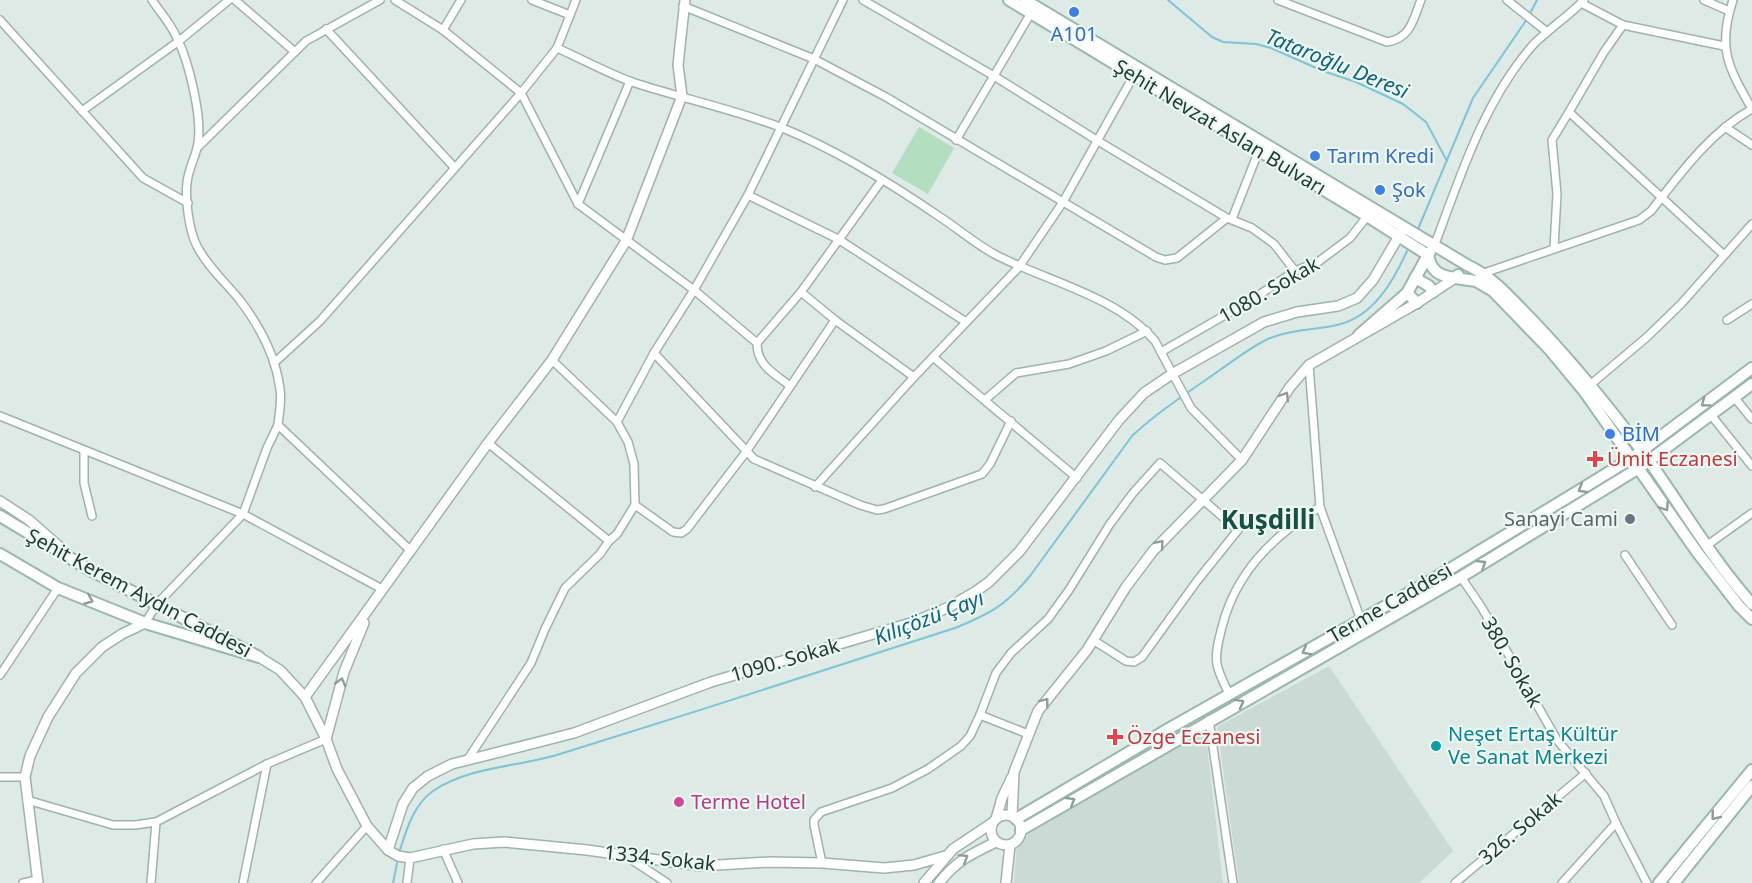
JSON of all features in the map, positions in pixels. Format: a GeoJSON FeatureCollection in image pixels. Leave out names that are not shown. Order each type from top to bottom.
{"type":"FeatureCollection","features":[{"type":"Feature","properties":{"kind":"main road","name":"Şehit Nevzat Aslan Bulvarı"},"geometry":{"type":"LineString","coordinates":[[1010,0],[1035,6],[1134,75],[1259,150],[1370,212]]}},
{"type":"Feature","properties":{"kind":"main road","name":"Şehit Nevzat Aslan Bulvarı"},"geometry":{"type":"LineString","coordinates":[[1025,0],[1428,247]]}},
{"type":"Feature","properties":{"kind":"main road"},"geometry":{"type":"LineString","coordinates":[[1428,247],[1484,273],[1495,281],[1556,345],[1590,385],[1697,552],[1739,606],[1752,627]]}},
{"type":"Feature","properties":{"kind":"main road"},"geometry":{"type":"LineString","coordinates":[[1428,247],[1430,265],[1434,271],[1443,277],[1476,281],[1493,291],[1573,377],[1638,459]]}},
{"type":"Feature","properties":{"kind":"main road"},"geometry":{"type":"LineString","coordinates":[[1359,335],[1407,293],[1428,247]]}},
{"type":"Feature","properties":{"kind":"main road"},"geometry":{"type":"LineString","coordinates":[[1455,278],[1467,265]]}},
{"type":"Feature","properties":{"kind":"main road"},"geometry":{"type":"LineString","coordinates":[[1415,278],[1429,285],[1433,292]]}},
{"type":"Feature","properties":{"kind":"main road"},"geometry":{"type":"LineString","coordinates":[[1407,293],[1417,303]]}},
{"type":"Feature","properties":{"kind":"main road","name":"Terme Caddesi"},"geometry":{"type":"LineString","coordinates":[[1021,830],[1461,577],[1638,459],[1752,368]]}},
{"type":"Feature","properties":{"kind":"main road","name":"Terme Caddesi"},"geometry":{"type":"LineString","coordinates":[[1014,817],[1435,578],[1638,459],[1648,461],[1752,384]]}},
{"type":"Feature","properties":{"kind":"main road"},"geometry":{"type":"LineString","coordinates":[[1648,461],[1706,546],[1752,604]]}},
{"type":"Feature","properties":{"kind":"main road","name":"Şehit Kerem Aydın Caddesi"},"geometry":{"type":"LineString","coordinates":[[0,516],[78,562],[259,657]]}},
{"type":"Feature","properties":{"kind":"main road","name":"Şehit Kerem Aydın Caddesi"},"geometry":{"type":"LineString","coordinates":[[0,554],[58,588],[145,623],[259,657]]}},
{"type":"Feature","properties":{"kind":"main road"},"geometry":{"type":"LineString","coordinates":[[1739,606],[1752,619]]}},
{"type":"Feature","properties":{"kind":"main road"},"geometry":{"type":"LineString","coordinates":[[1659,883],[1752,770]]}},
{"type":"Feature","properties":{"kind":"main road"},"geometry":{"type":"LineString","coordinates":[[1674,883],[1752,786]]}},
{"type":"Feature","properties":{"kind":"street"},"geometry":{"type":"LineString","coordinates":[[23,883],[37,882],[25,777],[30,756],[48,717],[76,673],[102,647],[145,623],[157,604],[243,514],[267,448],[278,425],[281,391],[274,363],[253,319],[196,245],[189,219],[186,185],[197,148],[196,97],[179,41],[152,0]]}},
{"type":"Feature","properties":{"kind":"street"},"geometry":{"type":"LineString","coordinates":[[82,111],[179,41],[229,0]]}},
{"type":"Feature","properties":{"kind":"street"},"geometry":{"type":"LineString","coordinates":[[235,0],[295,52]]}},
{"type":"Feature","properties":{"kind":"street"},"geometry":{"type":"LineString","coordinates":[[197,148],[315,34],[380,0]]}},
{"type":"Feature","properties":{"kind":"street"},"geometry":{"type":"LineString","coordinates":[[395,0],[443,30],[521,93],[578,204],[693,290],[758,343]]}},
{"type":"Feature","properties":{"kind":"street"},"geometry":{"type":"LineString","coordinates":[[443,30],[461,0]]}},
{"type":"Feature","properties":{"kind":"street"},"geometry":{"type":"LineString","coordinates":[[532,0],[570,15]]}},
{"type":"Feature","properties":{"kind":"street"},"geometry":{"type":"LineString","coordinates":[[274,363],[320,321],[521,93],[557,48],[576,0]]}},
{"type":"Feature","properties":{"kind":"street"},"geometry":{"type":"LineString","coordinates":[[617,422],[654,353],[748,195],[843,0]]}},
{"type":"Feature","properties":{"kind":"street"},"geometry":{"type":"LineString","coordinates":[[863,0],[994,76],[1230,219],[1252,228],[1267,238],[1296,271]]}},
{"type":"Feature","properties":{"kind":"street"},"geometry":{"type":"LineString","coordinates":[[1282,1],[1387,42],[1399,40],[1409,29],[1421,0]]}},
{"type":"Feature","properties":{"kind":"street"},"geometry":{"type":"LineString","coordinates":[[1507,0],[1547,32]]}},
{"type":"Feature","properties":{"kind":"street"},"geometry":{"type":"LineString","coordinates":[[1704,0],[1729,11]]}},
{"type":"Feature","properties":{"kind":"street"},"geometry":{"type":"LineString","coordinates":[[1484,273],[1639,220],[1651,211],[1704,148],[1725,128],[1752,109],[1733,74],[1724,46],[1729,11],[1733,0]]}},
{"type":"Feature","properties":{"kind":"street"},"geometry":{"type":"LineString","coordinates":[[1428,247],[1488,111],[1523,58],[1547,32],[1583,2],[1623,25],[1724,46]]}},
{"type":"Feature","properties":{"kind":"street"},"geometry":{"type":"LineString","coordinates":[[305,697],[488,443],[552,360],[626,241],[682,96],[678,66],[684,3],[814,59],[886,97],[1165,260],[1184,254],[1230,219],[1259,150]]}},
{"type":"Feature","properties":{"kind":"street"},"geometry":{"type":"LineString","coordinates":[[957,140],[1035,6]]}},
{"type":"Feature","properties":{"kind":"street"},"geometry":{"type":"LineString","coordinates":[[0,20],[143,178],[188,203]]}},
{"type":"Feature","properties":{"kind":"street"},"geometry":{"type":"LineString","coordinates":[[1554,248],[1557,194],[1552,140],[1604,52],[1623,25]]}},
{"type":"Feature","properties":{"kind":"street"},"geometry":{"type":"LineString","coordinates":[[326,29],[454,167]]}},
{"type":"Feature","properties":{"kind":"street"},"geometry":{"type":"LineString","coordinates":[[557,48],[630,81],[781,128],[882,180],[993,253],[1019,267],[1085,293],[1147,331],[1191,408],[1242,460]]}},
{"type":"Feature","properties":{"kind":"street"},"geometry":{"type":"LineString","coordinates":[[815,487],[914,376],[1019,267],[1063,202],[1134,75]]}},
{"type":"Feature","properties":{"kind":"street"},"geometry":{"type":"LineString","coordinates":[[578,204],[630,81]]}},
{"type":"Feature","properties":{"kind":"street"},"geometry":{"type":"LineString","coordinates":[[1569,112],[1724,255]]}},
{"type":"Feature","properties":{"kind":"street"},"geometry":{"type":"LineString","coordinates":[[1725,128],[1752,145]]}},
{"type":"Feature","properties":{"kind":"street"},"geometry":{"type":"LineString","coordinates":[[790,386],[762,363],[757,353],[758,343],[801,292],[882,180]]}},
{"type":"Feature","properties":{"kind":"street"},"geometry":{"type":"LineString","coordinates":[[748,195],[838,239],[966,322]]}},
{"type":"Feature","properties":{"kind":"street","name":"1080. Sokak"},"geometry":{"type":"LineString","coordinates":[[1161,352],[1253,299],[1296,271],[1318,262],[1335,251],[1350,238],[1370,212]]}},
{"type":"Feature","properties":{"kind":"street"},"geometry":{"type":"LineString","coordinates":[[1590,385],[1675,311],[1752,224]]}},
{"type":"Feature","properties":{"kind":"street","name":"1090. Sokak"},"geometry":{"type":"LineString","coordinates":[[388,850],[403,804],[413,788],[428,776],[452,764],[574,733],[711,682],[914,622],[937,613],[975,592],[1005,567],[1038,530],[1132,404],[1172,374],[1264,322],[1297,312],[1338,306],[1357,298],[1373,279],[1402,231]]}},
{"type":"Feature","properties":{"kind":"street"},"geometry":{"type":"LineString","coordinates":[[1014,772],[1014,817],[1021,830],[1018,839],[1010,844],[1000,844],[996,842],[991,833],[994,821],[1038,711],[1080,660],[1132,578],[1168,535],[1242,460],[1290,387],[1309,365],[1417,303],[1455,278]]}},
{"type":"Feature","properties":{"kind":"street"},"geometry":{"type":"LineString","coordinates":[[801,292],[835,320],[914,376]]}},
{"type":"Feature","properties":{"kind":"street"},"geometry":{"type":"LineString","coordinates":[[1727,320],[1752,304]]}},
{"type":"Feature","properties":{"kind":"street"},"geometry":{"type":"LineString","coordinates":[[635,505],[673,532],[681,533],[687,529],[746,452],[835,320]]}},
{"type":"Feature","properties":{"kind":"street"},"geometry":{"type":"LineString","coordinates":[[986,399],[1016,373],[1070,364],[1106,351],[1147,331]]}},
{"type":"Feature","properties":{"kind":"street"},"geometry":{"type":"LineString","coordinates":[[654,353],[746,452],[763,465],[877,510],[982,474],[990,464],[1011,421]]}},
{"type":"Feature","properties":{"kind":"street"},"geometry":{"type":"LineString","coordinates":[[933,357],[986,399],[1077,478]]}},
{"type":"Feature","properties":{"kind":"street"},"geometry":{"type":"LineString","coordinates":[[468,759],[531,663],[565,588],[617,534],[635,505],[634,464],[628,442],[617,422],[552,360]]}},
{"type":"Feature","properties":{"kind":"street"},"geometry":{"type":"LineString","coordinates":[[1309,365],[1320,507],[1361,620]]}},
{"type":"Feature","properties":{"kind":"street"},"geometry":{"type":"LineString","coordinates":[[1734,397],[1752,419]]}},
{"type":"Feature","properties":{"kind":"street"},"geometry":{"type":"LineString","coordinates":[[1711,415],[1752,466]]}},
{"type":"Feature","properties":{"kind":"street"},"geometry":{"type":"LineString","coordinates":[[0,416],[243,514],[382,589]]}},
{"type":"Feature","properties":{"kind":"street"},"geometry":{"type":"LineString","coordinates":[[278,425],[411,551]]}},
{"type":"Feature","properties":{"kind":"street"},"geometry":{"type":"LineString","coordinates":[[488,443],[609,541]]}},
{"type":"Feature","properties":{"kind":"street"},"geometry":{"type":"LineString","coordinates":[[84,451],[84,483],[92,516]]}},
{"type":"Feature","properties":{"kind":"street"},"geometry":{"type":"LineString","coordinates":[[822,863],[814,825],[817,815],[825,809],[892,788],[928,769],[961,746],[970,736],[996,673],[1011,653],[1048,619],[1070,590],[1110,524],[1133,493],[1160,463],[1238,530],[1197,581],[1143,657],[1134,662],[1126,661],[1093,640]]}},
{"type":"Feature","properties":{"kind":"street"},"geometry":{"type":"LineString","coordinates":[[0,501],[29,520],[78,562]]}},
{"type":"Feature","properties":{"kind":"street"},"geometry":{"type":"LineString","coordinates":[[1229,694],[1217,662],[1224,622],[1238,588],[1270,544],[1285,530],[1320,507]]}},
{"type":"Feature","properties":{"kind":"street"},"geometry":{"type":"LineString","coordinates":[[1706,546],[1752,513]]}},
{"type":"Feature","properties":{"kind":"street"},"geometry":{"type":"LineString","coordinates":[[1624,555],[1672,625]]}},
{"type":"Feature","properties":{"kind":"street","name":"380. Sokak"},"geometry":{"type":"LineString","coordinates":[[1461,577],[1482,608],[1557,740],[1604,796],[1647,883]]}},
{"type":"Feature","properties":{"kind":"street"},"geometry":{"type":"LineString","coordinates":[[0,675],[58,588]]}},
{"type":"Feature","properties":{"kind":"street"},"geometry":{"type":"LineString","coordinates":[[326,739],[344,672],[370,609]]}},
{"type":"Feature","properties":{"kind":"street"},"geometry":{"type":"LineString","coordinates":[[259,657],[279,670],[305,697],[326,739],[337,769],[367,826],[388,850],[398,856],[410,858],[410,883]]}},
{"type":"Feature","properties":{"kind":"street"},"geometry":{"type":"LineString","coordinates":[[980,715],[1028,734]]}},
{"type":"Feature","properties":{"kind":"street"},"geometry":{"type":"LineString","coordinates":[[1209,720],[1233,883]]}},
{"type":"Feature","properties":{"kind":"street"},"geometry":{"type":"LineString","coordinates":[[27,801],[113,825],[156,822],[267,764],[326,739]]}},
{"type":"Feature","properties":{"kind":"street"},"geometry":{"type":"LineString","coordinates":[[243,883],[267,764]]}},
{"type":"Feature","properties":{"kind":"street","name":"326. Sokak"},"geometry":{"type":"LineString","coordinates":[[1455,883],[1586,773]]}},
{"type":"Feature","properties":{"kind":"street"},"geometry":{"type":"LineString","coordinates":[[0,777],[25,777]]}},
{"type":"Feature","properties":{"kind":"street"},"geometry":{"type":"LineString","coordinates":[[924,883],[945,856],[1003,815],[1014,817]]}},
{"type":"Feature","properties":{"kind":"street"},"geometry":{"type":"LineString","coordinates":[[151,883],[156,822]]}},
{"type":"Feature","properties":{"kind":"street"},"geometry":{"type":"LineString","coordinates":[[1562,883],[1616,823]]}},
{"type":"Feature","properties":{"kind":"street"},"geometry":{"type":"LineString","coordinates":[[316,883],[367,826]]}},
{"type":"Feature","properties":{"kind":"street","name":"1334. Sokak"},"geometry":{"type":"LineString","coordinates":[[410,858],[443,849],[504,842],[701,866],[770,862],[822,863],[867,868],[897,867],[914,865],[945,856]]}},
{"type":"Feature","properties":{"kind":"street"},"geometry":{"type":"LineString","coordinates":[[939,883],[955,864],[996,842]]}},
{"type":"Feature","properties":{"kind":"street"},"geometry":{"type":"LineString","coordinates":[[1006,883],[1010,844]]}},
{"type":"Feature","properties":{"kind":"street"},"geometry":{"type":"LineString","coordinates":[[443,849],[458,883]]}},
{"type":"Feature","properties":{"kind":"street"},"geometry":{"type":"LineString","coordinates":[[627,856],[667,883]]}},
{"type":"Feature","properties":{"kind":"shaded area"},"geometry":{"type":"Polygon","coordinates":[[[1329,666],[1453,851],[1419,883],[1239,883],[1217,727],[1329,666]]]}},
{"type":"Feature","properties":{"kind":"shaded area"},"geometry":{"type":"Polygon","coordinates":[[[1205,728],[1223,883],[1014,883],[1017,843],[1205,728]]]}},
{"type":"Feature","properties":{"kind":"green space"},"geometry":{"type":"Polygon","coordinates":[[[919,127],[954,148],[928,194],[892,173],[919,127]]]}},
{"type":"Feature","properties":{"kind":"waterway","name":"Tataroğlu Deresi"},"geometry":{"type":"LineString","coordinates":[[1168,0],[1212,37],[1223,42],[1256,44],[1271,48],[1323,71],[1356,82],[1403,104],[1426,122],[1447,161]]}},
{"type":"Feature","properties":{"kind":"waterway","name":"Kılıçözü Çayı"},"geometry":{"type":"LineString","coordinates":[[1418,229],[1473,98],[1527,19],[1537,0]]}},
{"type":"Feature","properties":{"kind":"waterway","name":"Kılıçözü Çayı"},"geometry":{"type":"LineString","coordinates":[[399,853],[411,819],[420,804],[433,791],[463,776],[560,754],[955,628],[988,613],[1005,602],[1030,576],[1132,436],[1142,427],[1263,341],[1287,333],[1337,325],[1361,314],[1380,297],[1407,251]]}},
{"type":"Feature","properties":{"kind":"waterway","name":"Kılıçözü Çayı"},"geometry":{"type":"LineString","coordinates":[[393,883],[398,859]]}},
{"type":"Feature","properties":{"kind":"place","name":"A101"},"geometry":{"type":"Point","coordinates":[1074,12]}},
{"type":"Feature","properties":{"kind":"place","name":"Tarım Kredi"},"geometry":{"type":"Point","coordinates":[1315,156]}},
{"type":"Feature","properties":{"kind":"place","name":"Şok"},"geometry":{"type":"Point","coordinates":[1380,190]}},
{"type":"Feature","properties":{"kind":"place","name":"BİM"},"geometry":{"type":"Point","coordinates":[1610,434]}},
{"type":"Feature","properties":{"kind":"place","name":"Ümit Eczanesi"},"geometry":{"type":"Point","coordinates":[1595,459]}},
{"type":"Feature","properties":{"kind":"place","name":"Sanayi Cami"},"geometry":{"type":"Point","coordinates":[1630,519]}},
{"type":"Feature","properties":{"kind":"place","name":"Özge Eczanesi"},"geometry":{"type":"Point","coordinates":[1115,737]}},
{"type":"Feature","properties":{"kind":"place","name":"Neşet Ertaş Kültür Ve Sanat Merkezi"},"geometry":{"type":"Point","coordinates":[1436,746]}},
{"type":"Feature","properties":{"kind":"place","name":"Terme Hotel"},"geometry":{"type":"Point","coordinates":[679,802]}},
{"type":"Feature","properties":{"kind":"district","name":"Kuşdilli"},"geometry":{"type":"Point","coordinates":[1268,520]}}]}
